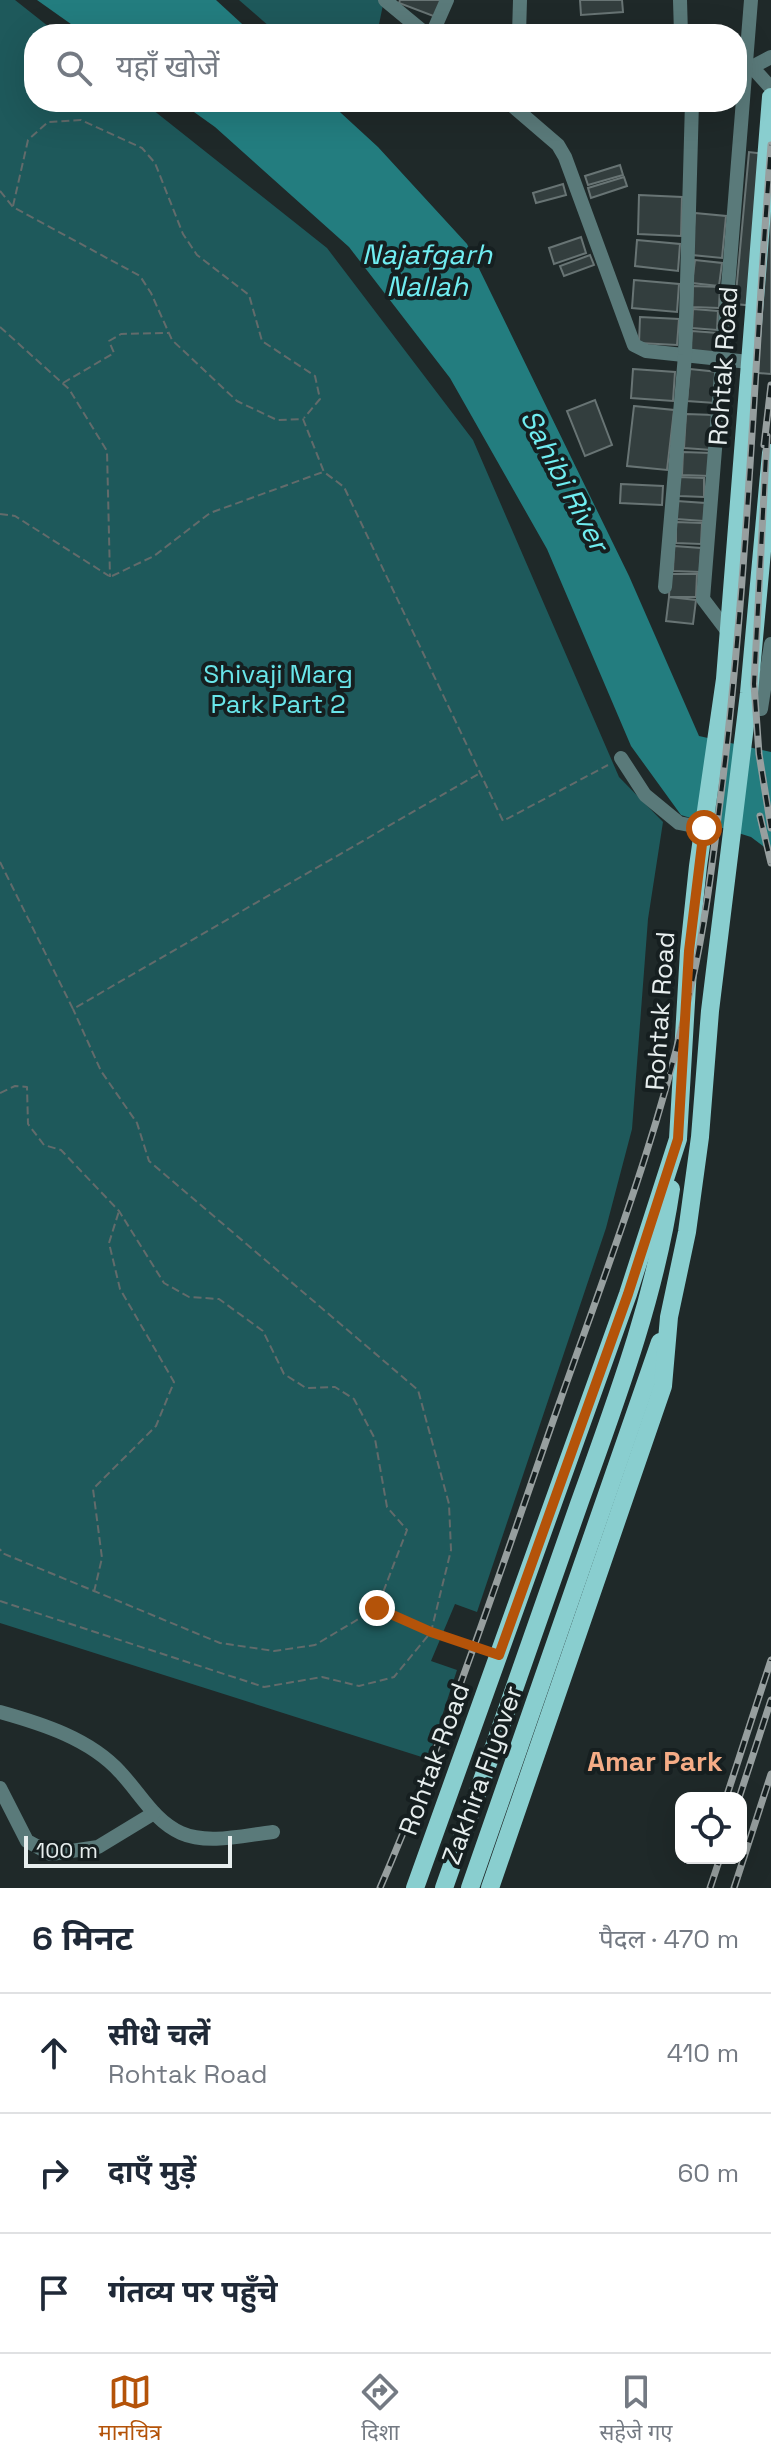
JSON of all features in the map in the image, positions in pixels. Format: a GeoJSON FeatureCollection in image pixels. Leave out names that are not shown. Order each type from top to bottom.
{"type":"FeatureCollection","features":[{"type":"Feature","properties":{"kind":"main road","name":"Rohtak Road"},"geometry":{"type":"LineString","coordinates":[[415,1888],[628,1294],[678,1139],[689,951],[719,730],[771,97]]}},
{"type":"Feature","properties":{"kind":"main road","name":"Rohtak Road"},"geometry":{"type":"LineString","coordinates":[[490,1888],[663,1386],[669,1317],[687,1232],[694,1178],[710,1011],[749,693],[771,453]]}},
{"type":"Feature","properties":{"kind":"main road","name":"Zakhira Flyover"},"geometry":{"type":"LineString","coordinates":[[444,1888],[645,1310],[665,1228],[678,1139]]}},
{"type":"Feature","properties":{"kind":"main road","name":"Zakhira Flyover"},"geometry":{"type":"LineString","coordinates":[[470,1888],[669,1317]]}},
{"type":"Feature","properties":{"kind":"street"},"geometry":{"type":"LineString","coordinates":[[385,0],[416,24]]}},
{"type":"Feature","properties":{"kind":"street"},"geometry":{"type":"LineString","coordinates":[[434,24],[447,0]]}},
{"type":"Feature","properties":{"kind":"street"},"geometry":{"type":"LineString","coordinates":[[519,24],[520,0]]}},
{"type":"Feature","properties":{"kind":"street"},"geometry":{"type":"LineString","coordinates":[[680,0],[681,24]]}},
{"type":"Feature","properties":{"kind":"street"},"geometry":{"type":"LineString","coordinates":[[747,89],[751,0]]}},
{"type":"Feature","properties":{"kind":"street"},"geometry":{"type":"LineString","coordinates":[[749,66],[771,57]]}},
{"type":"Feature","properties":{"kind":"street"},"geometry":{"type":"LineString","coordinates":[[749,66],[771,88]]}},
{"type":"Feature","properties":{"kind":"street"},"geometry":{"type":"LineString","coordinates":[[521,112],[558,145],[565,157],[634,345],[646,351],[749,362]]}},
{"type":"Feature","properties":{"kind":"street"},"geometry":{"type":"LineString","coordinates":[[665,587],[685,355],[692,112]]}},
{"type":"Feature","properties":{"kind":"street"},"geometry":{"type":"LineString","coordinates":[[728,632],[703,599],[745,112]]}},
{"type":"Feature","properties":{"kind":"street"},"geometry":{"type":"LineString","coordinates":[[766,715],[771,644]]}},
{"type":"Feature","properties":{"kind":"street"},"geometry":{"type":"LineString","coordinates":[[749,693],[766,715]]}},
{"type":"Feature","properties":{"kind":"street"},"geometry":{"type":"LineString","coordinates":[[621,758],[645,795],[667,814],[679,823],[704,828]]}},
{"type":"Feature","properties":{"kind":"street"},"geometry":{"type":"LineString","coordinates":[[0,1712],[39,1723],[92,1747],[119,1771],[165,1824],[182,1834],[201,1839],[273,1832]]}},
{"type":"Feature","properties":{"kind":"street"},"geometry":{"type":"LineString","coordinates":[[0,1788],[27,1841],[51,1854],[98,1847],[154,1813]]}},
{"type":"Feature","properties":{"kind":"path"},"geometry":{"type":"LineString","coordinates":[[0,191],[13,207],[140,276],[172,340],[237,401],[277,420],[303,419],[320,399],[315,376],[262,341],[249,295],[197,255],[183,234],[155,163],[142,148],[81,120],[48,122],[28,140],[13,207]]}},
{"type":"Feature","properties":{"kind":"path"},"geometry":{"type":"LineString","coordinates":[[0,327],[69,389],[107,451],[110,577]]}},
{"type":"Feature","properties":{"kind":"path"},"geometry":{"type":"LineString","coordinates":[[63,383],[114,353],[109,341],[121,334],[169,333]]}},
{"type":"Feature","properties":{"kind":"path"},"geometry":{"type":"LineString","coordinates":[[303,419],[324,472],[344,487],[503,821],[621,758]]}},
{"type":"Feature","properties":{"kind":"path"},"geometry":{"type":"LineString","coordinates":[[110,577],[154,556],[210,513],[324,472]]}},
{"type":"Feature","properties":{"kind":"path"},"geometry":{"type":"LineString","coordinates":[[0,514],[15,516],[110,577]]}},
{"type":"Feature","properties":{"kind":"path"},"geometry":{"type":"LineString","coordinates":[[73,1009],[480,773]]}},
{"type":"Feature","properties":{"kind":"path"},"geometry":{"type":"LineString","coordinates":[[0,862],[101,1071],[137,1123],[149,1161],[418,1390],[449,1504],[451,1550],[431,1632],[394,1677],[359,1686],[322,1677],[264,1687],[0,1601]]}},
{"type":"Feature","properties":{"kind":"path"},"geometry":{"type":"LineString","coordinates":[[0,1093],[15,1086],[27,1087],[28,1124],[44,1145],[61,1150],[119,1211],[164,1283],[189,1297],[219,1299],[263,1331],[284,1374],[306,1388],[335,1387],[354,1399],[375,1439],[387,1507],[407,1530],[377,1608],[315,1645],[274,1651],[220,1643],[94,1593],[2,1553],[0,1549]]}},
{"type":"Feature","properties":{"kind":"path"},"geometry":{"type":"LineString","coordinates":[[94,1593],[102,1558],[93,1489],[156,1426],[174,1382],[120,1289],[109,1243],[119,1211]]}},
{"type":"Feature","properties":{"kind":"path"},"geometry":{"type":"LineString","coordinates":[[377,1608],[431,1632],[499,1655]]}},
{"type":"Feature","properties":{"kind":"green space","name":"Shivaji Marg Park Part 2"},"geometry":{"type":"Polygon","coordinates":[[[0,0],[15,0],[45,24],[24,24],[24,112],[156,112],[327,248],[473,440],[619,777],[663,822],[648,919],[632,1129],[606,1228],[477,1612],[455,1604],[431,1661],[457,1670],[428,1759],[0,1623],[0,0]]]}},
{"type":"Feature","properties":{"kind":"green space"},"geometry":{"type":"Polygon","coordinates":[[[239,0],[384,0],[379,24],[267,24],[239,0]]]}},
{"type":"Feature","properties":{"kind":"water"},"geometry":{"type":"Polygon","coordinates":[[[37,0],[216,0],[242,24],[71,24],[37,0]]]}},
{"type":"Feature","properties":{"kind":"water","name":"Najafgarh Nallah"},"geometry":{"type":"Polygon","coordinates":[[[194,112],[340,112],[378,147],[467,244],[629,576],[699,736],[771,752],[771,852],[751,837],[681,815],[631,746],[547,549],[450,378],[349,247],[215,127],[194,112]]]}},
{"type":"Feature","properties":{"kind":"building"},"geometry":{"type":"Polygon","coordinates":[[[400,0],[443,0],[436,17],[399,3],[400,0]]]}},
{"type":"Feature","properties":{"kind":"building"},"geometry":{"type":"Polygon","coordinates":[[[580,0],[622,0],[623,12],[581,15],[580,0]]]}},
{"type":"Feature","properties":{"kind":"building"},"geometry":{"type":"Polygon","coordinates":[[[771,90],[771,374],[748,372],[755,306],[735,304],[749,152],[765,154],[771,90]]]}},
{"type":"Feature","properties":{"kind":"building"},"geometry":{"type":"Polygon","coordinates":[[[620,165],[623,175],[588,185],[585,176],[620,165]]]}},
{"type":"Feature","properties":{"kind":"building"},"geometry":{"type":"Polygon","coordinates":[[[624,177],[627,186],[591,198],[588,188],[624,177]]]}},
{"type":"Feature","properties":{"kind":"building"},"geometry":{"type":"Polygon","coordinates":[[[563,184],[566,195],[536,203],[533,193],[563,184]]]}},
{"type":"Feature","properties":{"kind":"building"},"geometry":{"type":"Polygon","coordinates":[[[639,195],[682,197],[681,236],[638,234],[639,195]]]}},
{"type":"Feature","properties":{"kind":"building"},"geometry":{"type":"Polygon","coordinates":[[[695,213],[726,216],[722,258],[692,255],[695,213]]]}},
{"type":"Feature","properties":{"kind":"building"},"geometry":{"type":"Polygon","coordinates":[[[581,237],[586,253],[554,264],[549,248],[581,237]]]}},
{"type":"Feature","properties":{"kind":"building"},"geometry":{"type":"Polygon","coordinates":[[[637,240],[680,244],[678,271],[635,266],[637,240]]]}},
{"type":"Feature","properties":{"kind":"building"},"geometry":{"type":"Polygon","coordinates":[[[590,255],[594,265],[564,276],[560,266],[590,255]]]}},
{"type":"Feature","properties":{"kind":"building"},"geometry":{"type":"Polygon","coordinates":[[[695,260],[722,263],[719,286],[692,283],[695,260]]]}},
{"type":"Feature","properties":{"kind":"building"},"geometry":{"type":"Polygon","coordinates":[[[634,280],[679,284],[677,312],[632,308],[634,280]]]}},
{"type":"Feature","properties":{"kind":"building"},"geometry":{"type":"Polygon","coordinates":[[[693,286],[720,287],[719,308],[692,307],[693,286]]]}},
{"type":"Feature","properties":{"kind":"building"},"geometry":{"type":"Polygon","coordinates":[[[693,309],[718,311],[717,330],[692,328],[693,309]]]}},
{"type":"Feature","properties":{"kind":"building"},"geometry":{"type":"Polygon","coordinates":[[[640,317],[679,319],[677,345],[639,343],[640,317]]]}},
{"type":"Feature","properties":{"kind":"building"},"geometry":{"type":"Polygon","coordinates":[[[692,331],[718,333],[717,356],[690,355],[692,331]]]}},
{"type":"Feature","properties":{"kind":"building"},"geometry":{"type":"Polygon","coordinates":[[[633,369],[675,372],[673,401],[631,398],[633,369]]]}},
{"type":"Feature","properties":{"kind":"building"},"geometry":{"type":"Polygon","coordinates":[[[690,369],[718,372],[715,403],[687,401],[690,369]]]}},
{"type":"Feature","properties":{"kind":"building"},"geometry":{"type":"Polygon","coordinates":[[[595,400],[612,445],[585,456],[567,411],[595,400]]]}},
{"type":"Feature","properties":{"kind":"building"},"geometry":{"type":"Polygon","coordinates":[[[634,406],[674,410],[667,470],[627,466],[634,406]]]}},
{"type":"Feature","properties":{"kind":"building"},"geometry":{"type":"Polygon","coordinates":[[[686,414],[714,415],[712,450],[684,448],[686,414]]]}},
{"type":"Feature","properties":{"kind":"building"},"geometry":{"type":"Polygon","coordinates":[[[683,452],[711,453],[710,476],[682,475],[683,452]]]}},
{"type":"Feature","properties":{"kind":"building"},"geometry":{"type":"Polygon","coordinates":[[[679,477],[704,478],[704,497],[679,496],[679,477]]]}},
{"type":"Feature","properties":{"kind":"building"},"geometry":{"type":"Polygon","coordinates":[[[621,484],[663,486],[662,505],[620,503],[621,484]]]}},
{"type":"Feature","properties":{"kind":"building"},"geometry":{"type":"Polygon","coordinates":[[[677,501],[705,503],[704,521],[676,519],[677,501]]]}},
{"type":"Feature","properties":{"kind":"building"},"geometry":{"type":"Polygon","coordinates":[[[676,522],[702,523],[701,544],[676,543],[676,522]]]}},
{"type":"Feature","properties":{"kind":"building"},"geometry":{"type":"Polygon","coordinates":[[[674,546],[701,548],[700,572],[673,571],[674,546]]]}},
{"type":"Feature","properties":{"kind":"building"},"geometry":{"type":"Polygon","coordinates":[[[670,574],[697,574],[696,597],[669,597],[670,574]]]}},
{"type":"Feature","properties":{"kind":"building"},"geometry":{"type":"Polygon","coordinates":[[[669,597],[696,600],[693,624],[666,621],[669,597]]]}},
{"type":"Feature","properties":{"kind":"railway"},"geometry":{"type":"LineString","coordinates":[[380,1888],[451,1708],[615,1248],[650,1143],[680,1036],[709,888],[730,713],[771,145]]}},
{"type":"Feature","properties":{"kind":"railway"},"geometry":{"type":"LineString","coordinates":[[764,445],[771,385]]}},
{"type":"Feature","properties":{"kind":"railway"},"geometry":{"type":"LineString","coordinates":[[767,436],[754,684],[759,754],[771,828]]}},
{"type":"Feature","properties":{"kind":"railway"},"geometry":{"type":"LineString","coordinates":[[760,816],[771,863]]}},
{"type":"Feature","properties":{"kind":"railway"},"geometry":{"type":"LineString","coordinates":[[728,1792],[771,1660]]}},
{"type":"Feature","properties":{"kind":"railway"},"geometry":{"type":"LineString","coordinates":[[741,1792],[771,1700]]}},
{"type":"Feature","properties":{"kind":"railway"},"geometry":{"type":"LineString","coordinates":[[734,1888],[771,1774]]}},
{"type":"Feature","properties":{"kind":"railway"},"geometry":{"type":"LineString","coordinates":[[710,1888],[718,1864]]}},
{"type":"Feature","properties":{"kind":"district","name":"Amar Park"},"geometry":{"type":"Point","coordinates":[655,1761]}},
{"type":"Feature","properties":{"kind":"route"},"geometry":{"type":"LineString","coordinates":[[377,1608],[431,1632],[499,1655],[628,1294],[678,1139],[689,951],[704,828]]}},
{"type":"Feature","properties":{"kind":"water label","name":"Sahibi River"},"geometry":{"type":"Point","coordinates":[565,480]}}]}
